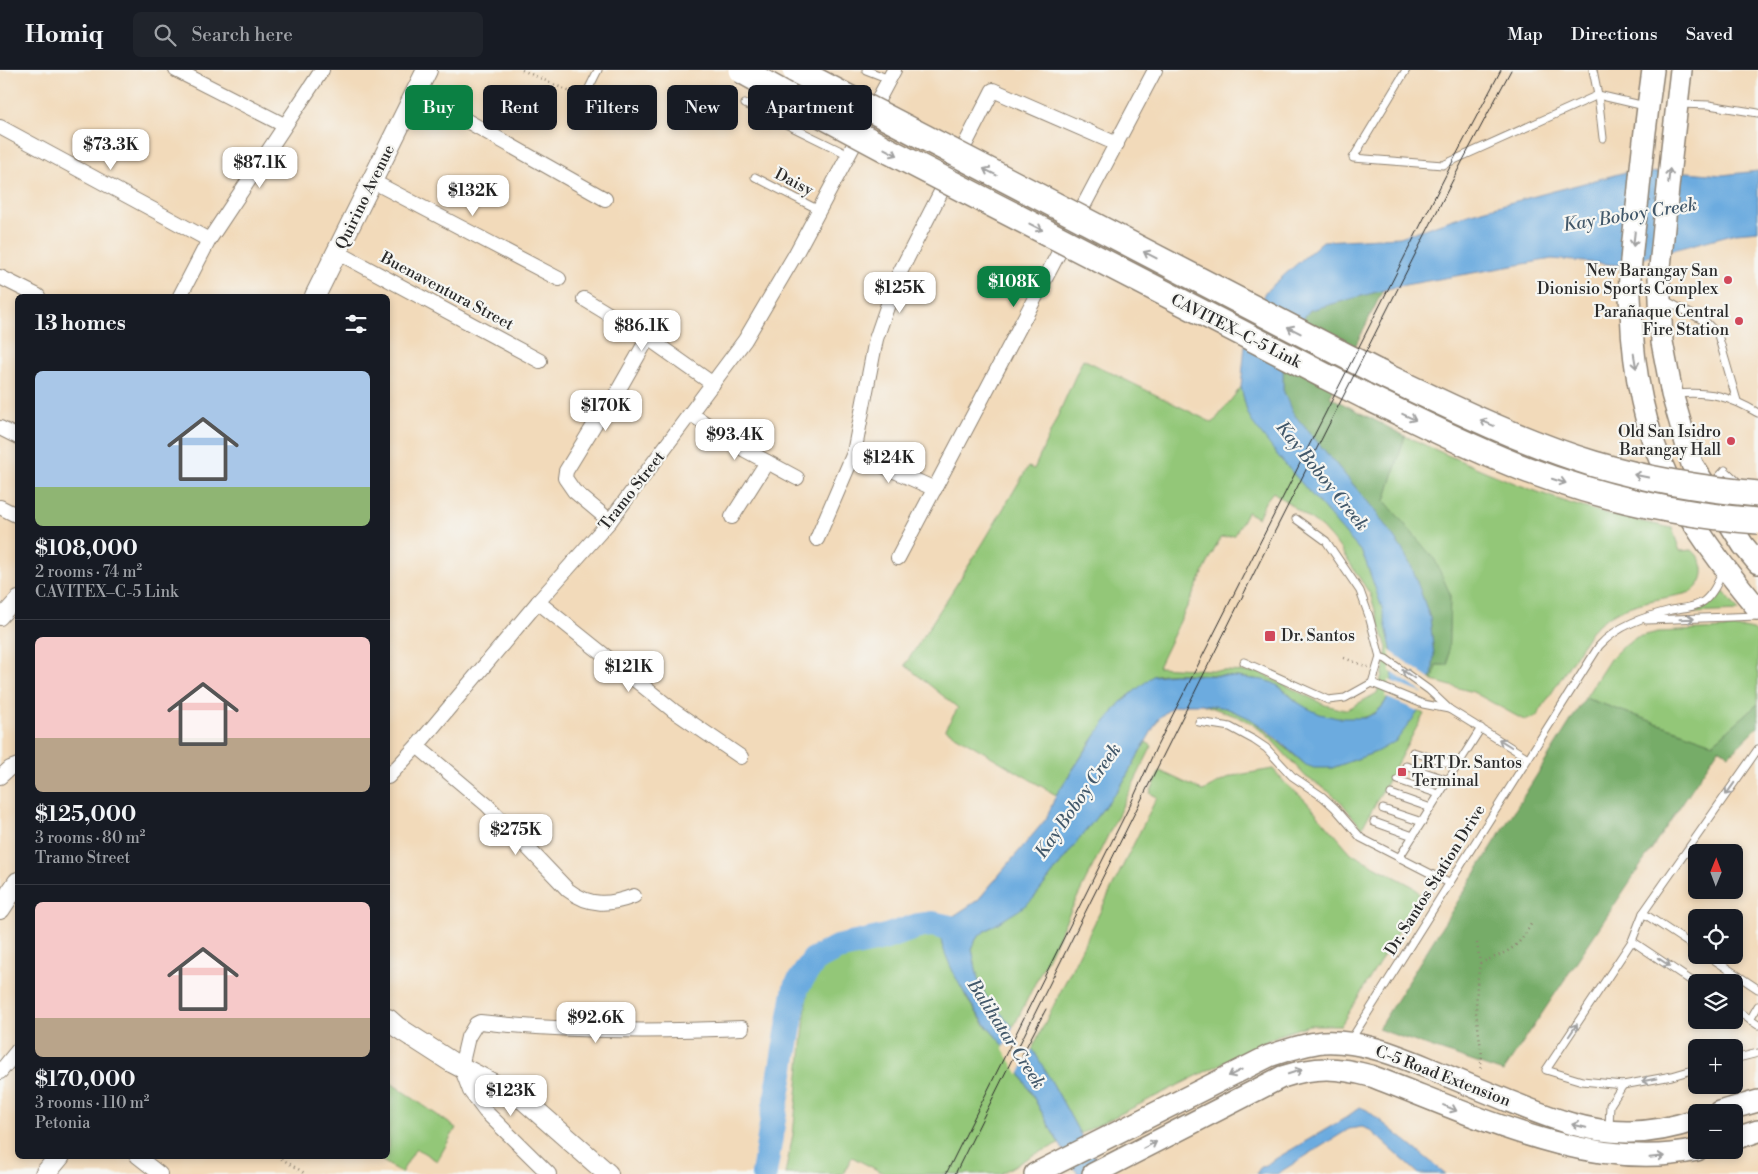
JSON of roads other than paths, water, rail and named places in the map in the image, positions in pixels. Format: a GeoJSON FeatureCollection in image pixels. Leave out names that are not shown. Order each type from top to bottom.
{"type":"FeatureCollection","features":[{"type":"Feature","properties":{"kind":"highway","name":"CAVITEX–C-5 Link"},"geometry":{"type":"LineString","coordinates":[[741,70],[835,122],[1186,305],[1365,396],[1488,453],[1549,478],[1620,498],[1692,513],[1758,521]]}},
{"type":"Feature","properties":{"kind":"highway","name":"CAVITEX–C-5 Link"},"geometry":{"type":"LineString","coordinates":[[795,70],[1329,348],[1480,420],[1561,453],[1630,474],[1686,486],[1758,494]]}},
{"type":"Feature","properties":{"kind":"main road"},"geometry":{"type":"LineString","coordinates":[[1653,70],[1630,278],[1632,344],[1642,400],[1651,438],[1682,504],[1702,538],[1758,610]]}},
{"type":"Feature","properties":{"kind":"main road"},"geometry":{"type":"LineString","coordinates":[[1681,70],[1659,287],[1662,342],[1672,394],[1692,464],[1743,544],[1758,563]]}},
{"type":"Feature","properties":{"kind":"main road"},"geometry":{"type":"LineString","coordinates":[[1651,438],[1680,426]]}},
{"type":"Feature","properties":{"kind":"main road"},"geometry":{"type":"LineString","coordinates":[[1722,565],[1743,544]]}},
{"type":"Feature","properties":{"kind":"main road","name":"C-5 Road Extension"},"geometry":{"type":"LineString","coordinates":[[1034,1174],[1268,1056],[1298,1046],[1324,1042],[1348,1043],[1404,1058],[1550,1117],[1582,1127],[1629,1132],[1654,1130],[1688,1122]]}},
{"type":"Feature","properties":{"kind":"main road","name":"C-5 Road Extension"},"geometry":{"type":"LineString","coordinates":[[1100,1171],[1282,1077],[1303,1070],[1326,1068],[1348,1070],[1371,1076],[1541,1142],[1576,1151],[1628,1158],[1656,1158],[1688,1152]]}},
{"type":"Feature","properties":{"kind":"main road"},"geometry":{"type":"LineString","coordinates":[[1743,1105],[1758,1101]]}},
{"type":"Feature","properties":{"kind":"main road"},"geometry":{"type":"LineString","coordinates":[[1743,1136],[1758,1131]]}},
{"type":"Feature","properties":{"kind":"street"},"geometry":{"type":"LineString","coordinates":[[176,70],[284,125]]}},
{"type":"Feature","properties":{"kind":"street"},"geometry":{"type":"LineString","coordinates":[[181,294],[209,240],[322,70]]}},
{"type":"Feature","properties":{"kind":"street","name":"Quirino Avenue"},"geometry":{"type":"LineString","coordinates":[[420,85],[427,70]]}},
{"type":"Feature","properties":{"kind":"street"},"geometry":{"type":"LineString","coordinates":[[898,558],[1155,70]]}},
{"type":"Feature","properties":{"kind":"street","name":"Tramo Street"},"geometry":{"type":"LineString","coordinates":[[390,776],[538,602],[610,521],[714,384],[745,340],[796,256],[892,74]]}},
{"type":"Feature","properties":{"kind":"street"},"geometry":{"type":"LineString","coordinates":[[817,539],[854,452],[876,339],[897,278],[993,90],[1117,144]]}},
{"type":"Feature","properties":{"kind":"street","name":"Quirino Avenue"},"geometry":{"type":"LineString","coordinates":[[316,294],[405,114]]}},
{"type":"Feature","properties":{"kind":"street"},"geometry":{"type":"LineString","coordinates":[[473,124],[604,199]]}},
{"type":"Feature","properties":{"kind":"street"},"geometry":{"type":"LineString","coordinates":[[0,127],[209,240]]}},
{"type":"Feature","properties":{"kind":"street"},"geometry":{"type":"LineString","coordinates":[[372,181],[559,279]]}},
{"type":"Feature","properties":{"kind":"street","name":"Buenaventura Street"},"geometry":{"type":"LineString","coordinates":[[337,252],[540,361]]}},
{"type":"Feature","properties":{"kind":"street"},"geometry":{"type":"LineString","coordinates":[[0,277],[34,294]]}},
{"type":"Feature","properties":{"kind":"street"},"geometry":{"type":"LineString","coordinates":[[584,299],[648,338],[714,384]]}},
{"type":"Feature","properties":{"kind":"street"},"geometry":{"type":"LineString","coordinates":[[610,521],[574,491],[565,478],[566,471],[596,422],[615,396],[648,338]]}},
{"type":"Feature","properties":{"kind":"street"},"geometry":{"type":"LineString","coordinates":[[691,414],[745,450],[797,478]]}},
{"type":"Feature","properties":{"kind":"street"},"geometry":{"type":"LineString","coordinates":[[0,428],[15,436]]}},
{"type":"Feature","properties":{"kind":"street"},"geometry":{"type":"LineString","coordinates":[[854,452],[935,489]]}},
{"type":"Feature","properties":{"kind":"street"},"geometry":{"type":"LineString","coordinates":[[732,517],[767,462]]}},
{"type":"Feature","properties":{"kind":"street"},"geometry":{"type":"LineString","coordinates":[[0,618],[15,601]]}},
{"type":"Feature","properties":{"kind":"street"},"geometry":{"type":"LineString","coordinates":[[538,602],[674,712],[741,757]]}},
{"type":"Feature","properties":{"kind":"street"},"geometry":{"type":"LineString","coordinates":[[417,746],[486,805],[568,890],[581,899],[616,902],[634,896]]}},
{"type":"Feature","properties":{"kind":"street"},"geometry":{"type":"LineString","coordinates":[[0,778],[10,768],[15,766]]}},
{"type":"Feature","properties":{"kind":"street"},"geometry":{"type":"LineString","coordinates":[[0,909],[15,886]]}},
{"type":"Feature","properties":{"kind":"street"},"geometry":{"type":"LineString","coordinates":[[390,1020],[397,1027],[461,1067],[524,1100],[608,1174]]}},
{"type":"Feature","properties":{"kind":"street"},"geometry":{"type":"LineString","coordinates":[[549,1174],[477,1102],[470,1091],[461,1067],[468,1037],[476,1024],[480,1022],[538,1028],[584,1030],[692,1031],[742,1028]]}},
{"type":"Feature","properties":{"kind":"street"},"geometry":{"type":"LineString","coordinates":[[0,1072],[9,1054]]}},
{"type":"Feature","properties":{"kind":"street"},"geometry":{"type":"LineString","coordinates":[[45,1174],[58,1159]]}},
{"type":"Feature","properties":{"kind":"street"},"geometry":{"type":"LineString","coordinates":[[141,1159],[160,1174]]}},
{"type":"Feature","properties":{"kind":"lane"},"geometry":{"type":"LineString","coordinates":[[590,85],[598,70]]}},
{"type":"Feature","properties":{"kind":"lane"},"geometry":{"type":"LineString","coordinates":[[866,70],[892,74]]}},
{"type":"Feature","properties":{"kind":"lane"},"geometry":{"type":"LineString","coordinates":[[1406,70],[1353,158],[1443,165],[1598,95],[1648,107]]}},
{"type":"Feature","properties":{"kind":"lane"},"geometry":{"type":"LineString","coordinates":[[1593,70],[1603,138]]}},
{"type":"Feature","properties":{"kind":"lane"},"geometry":{"type":"LineString","coordinates":[[745,104],[849,155]]}},
{"type":"Feature","properties":{"kind":"lane"},"geometry":{"type":"LineString","coordinates":[[1677,104],[1709,105],[1758,112]]}},
{"type":"Feature","properties":{"kind":"lane","name":"Daisy"},"geometry":{"type":"LineString","coordinates":[[755,177],[820,210]]}},
{"type":"Feature","properties":{"kind":"lane"},"geometry":{"type":"LineString","coordinates":[[1659,287],[1706,322],[1718,335],[1738,401]]}},
{"type":"Feature","properties":{"kind":"lane"},"geometry":{"type":"LineString","coordinates":[[1672,394],[1720,395],[1738,401],[1758,413]]}},
{"type":"Feature","properties":{"kind":"lane"},"geometry":{"type":"LineString","coordinates":[[1709,488],[1725,470],[1758,502]]}},
{"type":"Feature","properties":{"kind":"lane"},"geometry":{"type":"LineString","coordinates":[[1296,519],[1326,541],[1351,577],[1365,603],[1383,658],[1430,690],[1449,709],[1528,758]]}},
{"type":"Feature","properties":{"kind":"lane","name":"Dr. Santos Station Drive"},"geometry":{"type":"LineString","coordinates":[[1348,1043],[1599,646],[1616,630],[1639,620],[1697,605],[1704,601],[1712,592],[1722,565]]}},
{"type":"Feature","properties":{"kind":"lane","name":"Dr. Santos Station Drive"},"geometry":{"type":"LineString","coordinates":[[1639,620],[1758,616]]}},
{"type":"Feature","properties":{"kind":"lane"},"geometry":{"type":"LineString","coordinates":[[1376,685],[1376,670],[1383,658]]}},
{"type":"Feature","properties":{"kind":"lane"},"geometry":{"type":"LineString","coordinates":[[1244,662],[1328,700],[1345,698],[1376,685],[1423,704],[1449,709]]}},
{"type":"Feature","properties":{"kind":"lane"},"geometry":{"type":"LineString","coordinates":[[1199,722],[1230,727],[1254,740],[1266,748],[1292,776],[1324,797],[1361,838],[1449,883]]}},
{"type":"Feature","properties":{"kind":"lane"},"geometry":{"type":"LineString","coordinates":[[1399,858],[1481,728]]}},
{"type":"Feature","properties":{"kind":"lane"},"geometry":{"type":"LineString","coordinates":[[1688,1071],[1622,1085],[1582,1081],[1546,1070],[1632,941],[1643,912],[1758,749]]}},
{"type":"Feature","properties":{"kind":"lane"},"geometry":{"type":"LineString","coordinates":[[1414,752],[1458,766]]}},
{"type":"Feature","properties":{"kind":"lane"},"geometry":{"type":"LineString","coordinates":[[1406,766],[1448,780]]}},
{"type":"Feature","properties":{"kind":"lane"},"geometry":{"type":"LineString","coordinates":[[1398,780],[1440,794]]}},
{"type":"Feature","properties":{"kind":"lane"},"geometry":{"type":"LineString","coordinates":[[1391,794],[1431,808]]}},
{"type":"Feature","properties":{"kind":"lane"},"geometry":{"type":"LineString","coordinates":[[1383,809],[1422,822]]}},
{"type":"Feature","properties":{"kind":"lane"},"geometry":{"type":"LineString","coordinates":[[1374,822],[1413,836]]}},
{"type":"Feature","properties":{"kind":"lane"},"geometry":{"type":"LineString","coordinates":[[1643,912],[1688,943]]}},
{"type":"Feature","properties":{"kind":"lane"},"geometry":{"type":"LineString","coordinates":[[1632,941],[1688,979]]}},
{"type":"Feature","properties":{"kind":"lane"},"geometry":{"type":"LineString","coordinates":[[1720,964],[1758,990]]}},
{"type":"Feature","properties":{"kind":"lane"},"geometry":{"type":"LineString","coordinates":[[1750,1020],[1758,1006]]}},
{"type":"Feature","properties":{"kind":"lane"},"geometry":{"type":"LineString","coordinates":[[1743,1015],[1758,1025]]}},
{"type":"Feature","properties":{"kind":"lane"},"geometry":{"type":"LineString","coordinates":[[1743,1057],[1758,1053]]}},
{"type":"Feature","properties":{"kind":"lane"},"geometry":{"type":"LineString","coordinates":[[1609,1131],[1610,1105],[1622,1085]]}},
{"type":"Feature","properties":{"kind":"water","name":"Kay Boboy Creek"},"geometry":{"type":"Polygon","coordinates":[[[1758,171],[1758,231],[1736,233],[1617,265],[1552,259],[1399,286],[1310,310],[1292,332],[1283,353],[1283,390],[1292,412],[1372,507],[1402,549],[1412,568],[1430,618],[1434,656],[1432,675],[1418,712],[1396,741],[1376,752],[1332,768],[1314,768],[1306,765],[1269,732],[1251,719],[1226,708],[1202,704],[1172,707],[1159,718],[1122,784],[1033,899],[976,939],[972,949],[978,979],[985,995],[1034,1051],[1080,1134],[1106,1174],[1078,1174],[1003,1045],[977,1013],[950,966],[941,937],[952,917],[978,900],[1046,819],[1056,795],[1098,732],[1120,703],[1153,676],[1174,674],[1263,680],[1281,688],[1307,708],[1320,714],[1337,718],[1365,718],[1375,713],[1383,706],[1387,699],[1392,681],[1394,662],[1382,608],[1362,553],[1279,457],[1252,422],[1247,411],[1241,387],[1246,334],[1265,292],[1323,241],[1400,237],[1471,213],[1622,173],[1687,172],[1722,175],[1758,171]]]}},
{"type":"Feature","properties":{"kind":"water"},"geometry":{"type":"Polygon","coordinates":[[[1360,1107],[1367,1110],[1446,1174],[1419,1174],[1370,1130],[1362,1127],[1349,1129],[1277,1174],[1256,1174],[1260,1168],[1347,1117],[1360,1107]]]}},
{"type":"Feature","properties":{"kind":"waterway","name":"Balihatar Creek"},"geometry":{"type":"LineString","coordinates":[[764,1174],[796,987],[814,960],[837,948],[883,938],[918,926],[932,924],[964,931]]}},
{"type":"Feature","properties":{"kind":"tram line"},"geometry":{"type":"LineString","coordinates":[[946,1174],[1131,803],[1156,748],[1454,159],[1501,70]]}},
{"type":"Feature","properties":{"kind":"tram line"},"geometry":{"type":"LineString","coordinates":[[955,1174],[1274,533],[1462,162],[1511,70]]}},
{"type":"Feature","properties":{"kind":"tram line"},"geometry":{"type":"LineString","coordinates":[[1022,1055],[1046,1009]]}},
{"type":"Feature","properties":{"kind":"place","name":"New Barangay San Dionisio Sports Complex"},"geometry":{"type":"Point","coordinates":[1728,280]}},
{"type":"Feature","properties":{"kind":"place","name":"Parañaque Central Fire Station"},"geometry":{"type":"Point","coordinates":[1739,321]}},
{"type":"Feature","properties":{"kind":"place","name":"Old San Isidro Barangay Hall"},"geometry":{"type":"Point","coordinates":[1731,441]}},
{"type":"Feature","properties":{"kind":"place","name":"Dr. Santos"},"geometry":{"type":"Point","coordinates":[1270,636]}},
{"type":"Feature","properties":{"kind":"place","name":"LRT Dr. Santos Terminal"},"geometry":{"type":"Point","coordinates":[1402,772]}}]}
